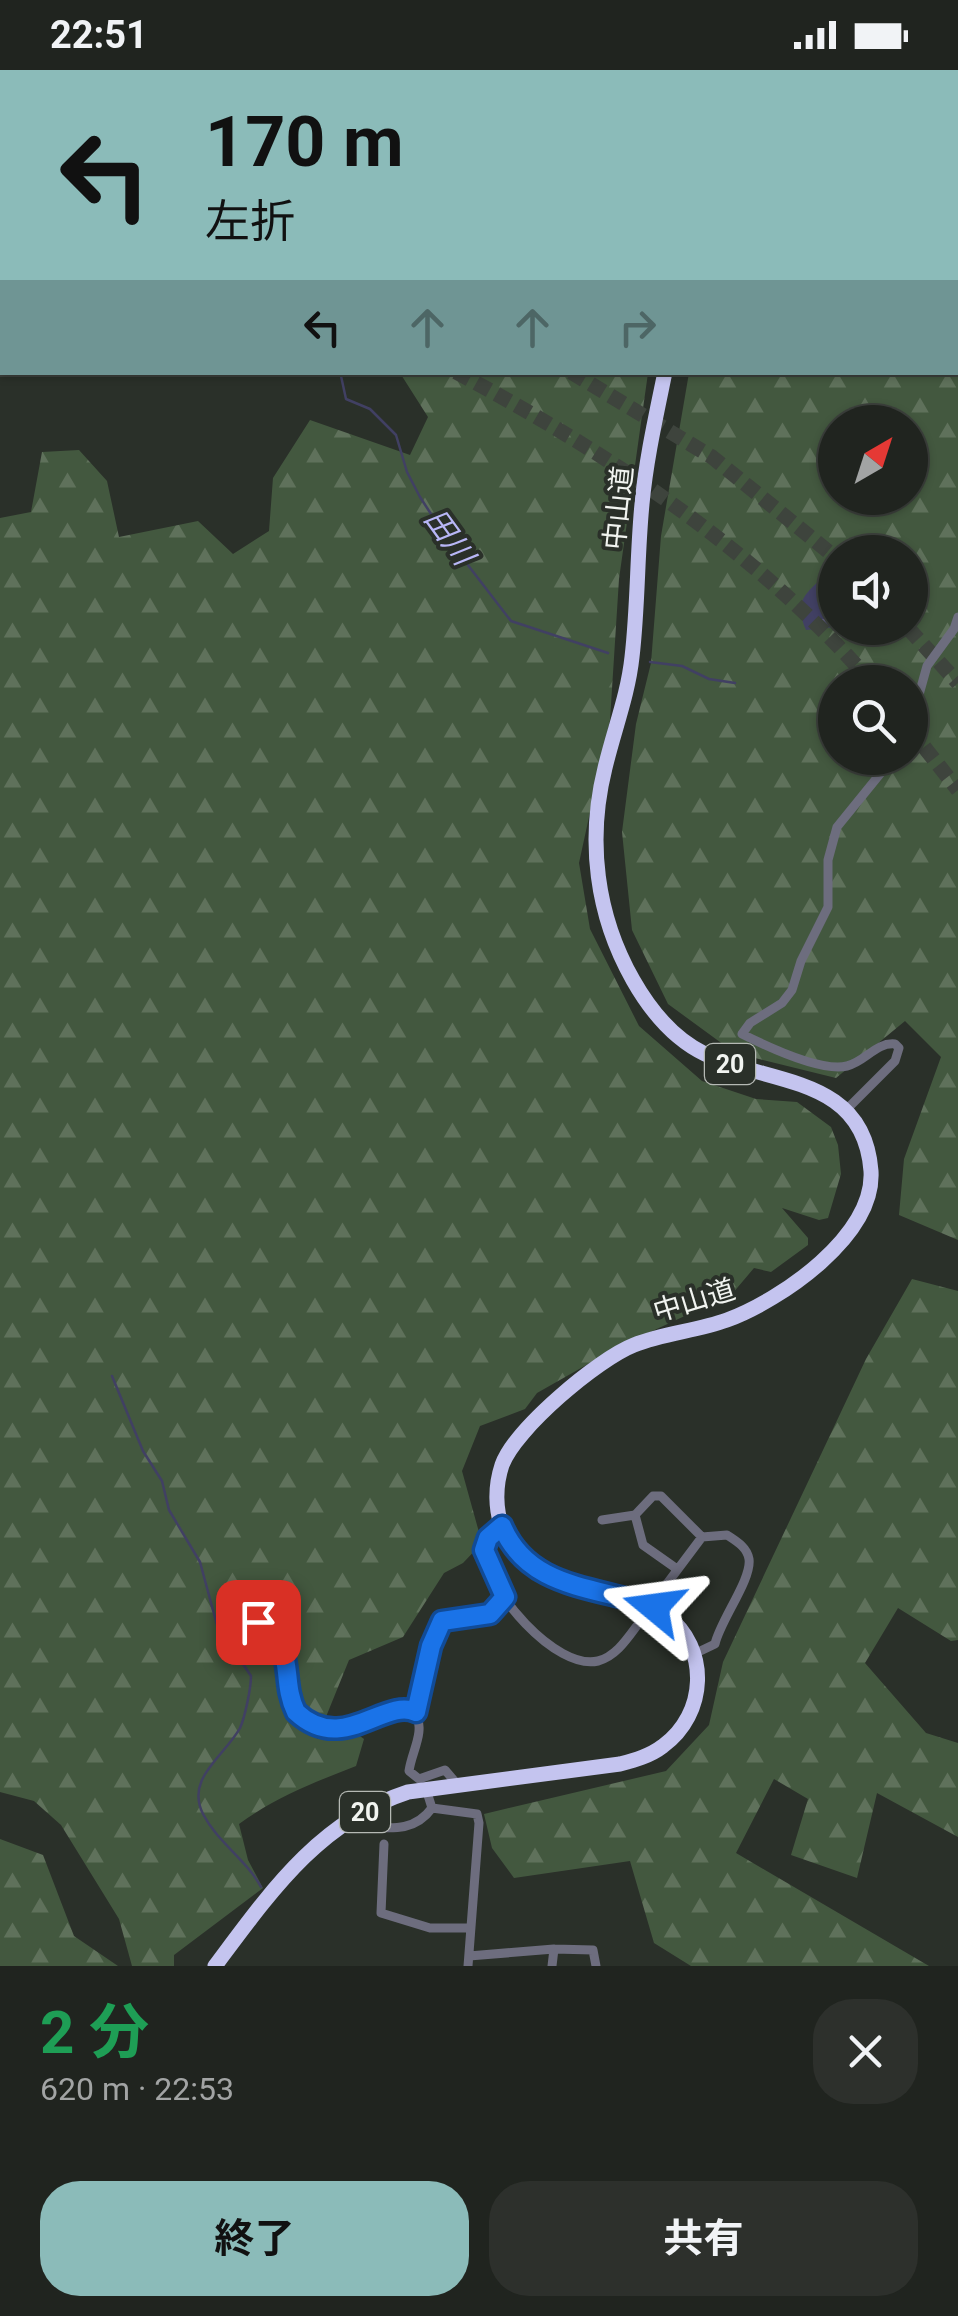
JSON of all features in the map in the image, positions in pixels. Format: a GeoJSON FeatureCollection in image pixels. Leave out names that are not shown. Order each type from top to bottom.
{"type":"FeatureCollection","features":[{"type":"Feature","properties":{"kind":"highway","name":"中山道"},"geometry":{"type":"LineString","coordinates":[[502,1526],[498,1488],[506,1456],[524,1431],[583,1378],[634,1345],[748,1311],[817,1264],[850,1234],[862,1214],[871,1181],[869,1152],[846,1110],[810,1087],[722,1061],[679,1037],[660,1018],[634,982],[612,938],[602,901],[596,859],[597,815],[631,666],[642,500],[665,375]]}},
{"type":"Feature","properties":{"kind":"highway"},"geometry":{"type":"LineString","coordinates":[[502,1526],[519,1556],[539,1572],[654,1607],[680,1628],[694,1654]]}},
{"type":"Feature","properties":{"kind":"highway","name":"20"},"geometry":{"type":"LineString","coordinates":[[215,1966],[302,1856],[332,1831],[385,1800],[456,1784],[620,1764],[651,1754],[676,1735],[691,1713],[699,1679],[694,1654]]}},
{"type":"Feature","properties":{"kind":"street"},"geometry":{"type":"LineString","coordinates":[[928,665],[958,617]]}},
{"type":"Feature","properties":{"kind":"street"},"geometry":{"type":"LineString","coordinates":[[846,1110],[895,1061],[899,1048],[895,1044],[883,1045],[848,1066],[836,1066],[780,1051],[742,1034],[792,990],[801,960],[828,907],[828,860],[837,828],[879,775]]}},
{"type":"Feature","properties":{"kind":"street"},"geometry":{"type":"LineString","coordinates":[[602,1520],[635,1516],[653,1496],[661,1496],[702,1537]]}},
{"type":"Feature","properties":{"kind":"street"},"geometry":{"type":"LineString","coordinates":[[635,1516],[644,1546],[677,1569]]}},
{"type":"Feature","properties":{"kind":"street"},"geometry":{"type":"LineString","coordinates":[[502,1526],[488,1538],[484,1550],[505,1597],[530,1629],[580,1662],[607,1657],[620,1648],[702,1537],[727,1535],[745,1549],[748,1571],[719,1626],[715,1644],[694,1654]]}},
{"type":"Feature","properties":{"kind":"street"},"geometry":{"type":"LineString","coordinates":[[456,1784],[446,1770],[419,1778],[409,1771],[419,1741],[416,1712],[431,1646],[442,1621],[490,1614],[505,1597]]}},
{"type":"Feature","properties":{"kind":"street"},"geometry":{"type":"LineString","coordinates":[[245,1618],[269,1630],[280,1642],[288,1665],[292,1704],[306,1721],[316,1726],[354,1727],[400,1708],[416,1712]]}},
{"type":"Feature","properties":{"kind":"street"},"geometry":{"type":"LineString","coordinates":[[426,1789],[432,1808]]}},
{"type":"Feature","properties":{"kind":"street"},"geometry":{"type":"LineString","coordinates":[[366,1812],[370,1827],[403,1828],[426,1817],[432,1808]]}},
{"type":"Feature","properties":{"kind":"street"},"geometry":{"type":"LineString","coordinates":[[432,1808],[476,1814],[480,1823],[468,1961],[554,1949],[593,1950],[596,1966]]}},
{"type":"Feature","properties":{"kind":"street"},"geometry":{"type":"LineString","coordinates":[[384,1844],[380,1913],[430,1928],[471,1928]]}},
{"type":"Feature","properties":{"kind":"street"},"geometry":{"type":"LineString","coordinates":[[552,1966],[554,1949]]}},
{"type":"Feature","properties":{"kind":"green space"},"geometry":{"type":"Polygon","coordinates":[[[401,375],[648,375],[619,579],[610,720],[579,863],[590,929],[639,1026],[702,1081],[756,1099],[797,1102],[831,1127],[838,1145],[841,1174],[828,1218],[819,1220],[782,1208],[808,1238],[808,1245],[771,1272],[754,1268],[732,1294],[618,1347],[537,1393],[525,1409],[480,1426],[462,1471],[482,1543],[463,1563],[444,1573],[403,1637],[349,1660],[317,1739],[342,1723],[364,1739],[356,1766],[281,1798],[239,1824],[248,1860],[263,1888],[174,1955],[174,1966],[132,1966],[119,1919],[61,1825],[34,1801],[0,1792],[0,518],[31,512],[42,452],[79,450],[107,481],[119,537],[198,521],[233,554],[269,531],[273,478],[310,420],[410,455],[428,417],[401,375]]]}},
{"type":"Feature","properties":{"kind":"green space"},"geometry":{"type":"Polygon","coordinates":[[[689,375],[958,375],[958,1240],[899,1215],[904,1159],[941,1057],[905,1021],[836,1078],[735,1053],[668,1004],[632,930],[622,832],[636,724],[651,663],[661,536],[689,375]]]}},
{"type":"Feature","properties":{"kind":"green space"},"geometry":{"type":"Polygon","coordinates":[[[912,1279],[958,1291],[958,1640],[951,1641],[898,1608],[865,1663],[926,1733],[958,1743],[958,1837],[877,1793],[857,1878],[791,1855],[808,1799],[774,1779],[736,1853],[929,1966],[691,1966],[654,1943],[630,1861],[514,1878],[492,1848],[484,1814],[666,1771],[709,1725],[723,1662],[866,1359],[912,1279]]]}},
{"type":"Feature","properties":{"kind":"green space"},"geometry":{"type":"Polygon","coordinates":[[[0,1839],[43,1855],[74,1936],[118,1966],[0,1966],[0,1839]]]}},
{"type":"Feature","properties":{"kind":"water"},"geometry":{"type":"Polygon","coordinates":[[[818,582],[818,629],[806,630],[801,615],[808,592],[818,582]]]}},
{"type":"Feature","properties":{"kind":"waterway","name":"田川"},"geometry":{"type":"LineString","coordinates":[[340,375],[346,399],[370,409],[396,435],[407,472],[420,497],[511,621],[608,653]]}},
{"type":"Feature","properties":{"kind":"waterway","name":"田川"},"geometry":{"type":"LineString","coordinates":[[650,662],[682,666],[709,679],[735,683]]}},
{"type":"Feature","properties":{"kind":"waterway"},"geometry":{"type":"LineString","coordinates":[[112,1376],[143,1451],[162,1481],[169,1510],[200,1562],[217,1625],[251,1676],[240,1728],[209,1768],[199,1789],[199,1801],[209,1824],[261,1887]]}},
{"type":"Feature","properties":{"kind":"tunnel"},"geometry":{"type":"LineString","coordinates":[[461,375],[570,437],[678,508],[779,589],[855,665]]}},
{"type":"Feature","properties":{"kind":"tunnel"},"geometry":{"type":"LineString","coordinates":[[576,375],[712,457],[818,543]]}},
{"type":"Feature","properties":{"kind":"tunnel"},"geometry":{"type":"LineString","coordinates":[[923,645],[958,683]]}},
{"type":"Feature","properties":{"kind":"tunnel"},"geometry":{"type":"LineString","coordinates":[[928,752],[958,790]]}},
{"type":"Feature","properties":{"kind":"route"},"geometry":{"type":"LineString","coordinates":[[258,1622],[280,1642],[296,1712],[316,1726],[354,1727],[400,1708],[416,1712],[431,1646],[442,1621],[490,1614],[505,1597],[484,1550],[488,1538],[502,1526],[519,1556],[539,1572],[654,1607]]}}]}
